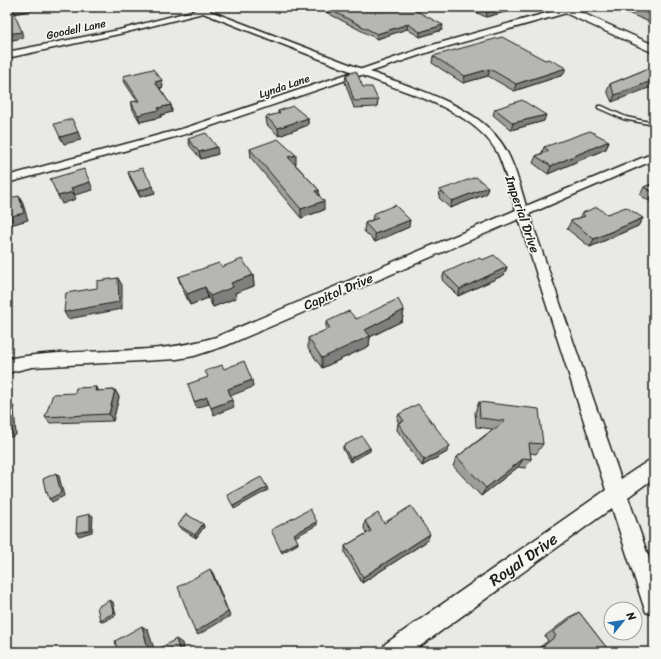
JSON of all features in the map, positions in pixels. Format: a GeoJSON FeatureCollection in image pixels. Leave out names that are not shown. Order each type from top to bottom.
{"type":"FeatureCollection","features":[{"type":"Feature","properties":{"kind":"main road"},"geometry":{"type":"LineString","coordinates":[[564,9],[654,49]]}},
{"type":"Feature","properties":{"kind":"street","name":"Goodell Lane"},"geometry":{"type":"LineString","coordinates":[[7,55],[119,32],[199,9],[219,7]]}},
{"type":"Feature","properties":{"kind":"street","name":"Imperial Drive"},"geometry":{"type":"LineString","coordinates":[[199,9],[447,105],[477,122],[488,132],[503,154],[654,604]]}},
{"type":"Feature","properties":{"kind":"street","name":"Lynda Lane"},"geometry":{"type":"LineString","coordinates":[[7,180],[189,130],[457,40],[564,9]]}},
{"type":"Feature","properties":{"kind":"street","name":"Capitol Drive"},"geometry":{"type":"LineString","coordinates":[[7,366],[32,362],[177,353],[194,350],[228,339],[654,156]]}},
{"type":"Feature","properties":{"kind":"street","name":"Royal Drive"},"geometry":{"type":"LineString","coordinates":[[393,652],[654,466]]}},
{"type":"Feature","properties":{"kind":"lane"},"geometry":{"type":"LineString","coordinates":[[600,107],[625,118],[654,124]]}},
{"type":"Feature","properties":{"kind":"building"},"geometry":{"type":"Polygon","coordinates":[[[7,7],[16,7],[12,8],[22,32],[7,34],[7,7]]]}},
{"type":"Feature","properties":{"kind":"building"},"geometry":{"type":"Polygon","coordinates":[[[325,7],[409,7],[443,25],[420,32],[408,24],[377,34],[325,7]]]}},
{"type":"Feature","properties":{"kind":"building"},"geometry":{"type":"Polygon","coordinates":[[[478,7],[502,7],[487,11],[478,7]]]}},
{"type":"Feature","properties":{"kind":"building"},"geometry":{"type":"Polygon","coordinates":[[[632,7],[654,7],[654,16],[632,7]]]}},
{"type":"Feature","properties":{"kind":"building"},"geometry":{"type":"Polygon","coordinates":[[[502,37],[545,60],[549,59],[566,68],[516,84],[490,69],[465,76],[433,56],[502,37]]]}},
{"type":"Feature","properties":{"kind":"building"},"geometry":{"type":"Polygon","coordinates":[[[654,66],[654,80],[615,95],[610,84],[654,66]]]}},
{"type":"Feature","properties":{"kind":"building"},"geometry":{"type":"Polygon","coordinates":[[[153,69],[162,80],[155,82],[171,105],[158,108],[159,110],[138,115],[131,102],[139,101],[123,76],[153,69]]]}},
{"type":"Feature","properties":{"kind":"building"},"geometry":{"type":"Polygon","coordinates":[[[356,71],[363,87],[372,87],[378,100],[354,101],[346,75],[356,71]]]}},
{"type":"Feature","properties":{"kind":"building"},"geometry":{"type":"Polygon","coordinates":[[[522,100],[546,115],[513,123],[495,109],[522,100]]]}},
{"type":"Feature","properties":{"kind":"building"},"geometry":{"type":"Polygon","coordinates":[[[293,106],[308,118],[278,128],[266,117],[280,113],[278,111],[293,106]]]}},
{"type":"Feature","properties":{"kind":"building"},"geometry":{"type":"Polygon","coordinates":[[[72,119],[78,132],[60,137],[54,124],[72,119]]]}},
{"type":"Feature","properties":{"kind":"building"},"geometry":{"type":"Polygon","coordinates":[[[590,131],[609,141],[551,166],[536,156],[549,151],[544,147],[590,131]]]}},
{"type":"Feature","properties":{"kind":"building"},"geometry":{"type":"Polygon","coordinates":[[[206,133],[217,147],[199,152],[188,139],[206,133]]]}},
{"type":"Feature","properties":{"kind":"building"},"geometry":{"type":"Polygon","coordinates":[[[278,139],[296,155],[288,157],[319,190],[315,191],[324,201],[301,209],[250,149],[278,139]]]}},
{"type":"Feature","properties":{"kind":"building"},"geometry":{"type":"Polygon","coordinates":[[[142,168],[153,186],[138,191],[128,172],[142,168]]]}},
{"type":"Feature","properties":{"kind":"building"},"geometry":{"type":"Polygon","coordinates":[[[84,169],[90,182],[71,188],[73,192],[58,196],[50,179],[84,169]]]}},
{"type":"Feature","properties":{"kind":"building"},"geometry":{"type":"Polygon","coordinates":[[[476,177],[488,187],[452,201],[440,190],[476,177]]]}},
{"type":"Feature","properties":{"kind":"building"},"geometry":{"type":"Polygon","coordinates":[[[654,183],[654,193],[644,187],[654,183]]]}},
{"type":"Feature","properties":{"kind":"building"},"geometry":{"type":"Polygon","coordinates":[[[19,196],[24,213],[7,217],[7,199],[19,196]]]}},
{"type":"Feature","properties":{"kind":"building"},"geometry":{"type":"Polygon","coordinates":[[[395,205],[410,220],[375,234],[365,223],[378,218],[373,214],[395,205]]]}},
{"type":"Feature","properties":{"kind":"building"},"geometry":{"type":"Polygon","coordinates":[[[597,207],[607,214],[626,207],[643,218],[594,239],[571,221],[585,216],[582,213],[597,207]]]}},
{"type":"Feature","properties":{"kind":"building"},"geometry":{"type":"Polygon","coordinates":[[[494,255],[507,267],[460,289],[444,273],[466,263],[480,258],[482,260],[494,255]]]}},
{"type":"Feature","properties":{"kind":"building"},"geometry":{"type":"Polygon","coordinates":[[[242,259],[253,275],[231,283],[233,287],[210,296],[205,287],[187,294],[178,277],[219,263],[222,267],[242,259]]]}},
{"type":"Feature","properties":{"kind":"building"},"geometry":{"type":"Polygon","coordinates":[[[118,278],[119,302],[64,312],[66,293],[97,288],[97,281],[118,278]]]}},
{"type":"Feature","properties":{"kind":"building"},"geometry":{"type":"Polygon","coordinates":[[[398,299],[404,310],[365,330],[370,336],[322,358],[308,338],[330,328],[326,322],[349,311],[356,319],[398,299]]]}},
{"type":"Feature","properties":{"kind":"building"},"geometry":{"type":"Polygon","coordinates":[[[244,361],[252,380],[228,389],[232,400],[211,408],[207,397],[194,402],[188,384],[208,377],[205,371],[222,365],[224,369],[244,361]]]}},
{"type":"Feature","properties":{"kind":"building"},"geometry":{"type":"Polygon","coordinates":[[[96,387],[95,391],[115,390],[109,414],[45,417],[53,394],[75,393],[76,388],[96,387]]]}},
{"type":"Feature","properties":{"kind":"building"},"geometry":{"type":"Polygon","coordinates":[[[479,402],[539,409],[543,444],[529,443],[531,459],[524,458],[486,488],[457,457],[505,421],[480,418],[479,402]]]}},
{"type":"Feature","properties":{"kind":"building"},"geometry":{"type":"Polygon","coordinates":[[[418,404],[450,446],[424,460],[398,423],[404,421],[399,414],[418,404]]]}},
{"type":"Feature","properties":{"kind":"building"},"geometry":{"type":"Polygon","coordinates":[[[362,436],[370,448],[350,458],[343,446],[362,436]]]}},
{"type":"Feature","properties":{"kind":"building"},"geometry":{"type":"Polygon","coordinates":[[[56,473],[61,493],[49,499],[43,479],[56,473]]]}},
{"type":"Feature","properties":{"kind":"building"},"geometry":{"type":"Polygon","coordinates":[[[261,477],[267,487],[233,506],[227,495],[261,477]]]}},
{"type":"Feature","properties":{"kind":"building"},"geometry":{"type":"Polygon","coordinates":[[[411,506],[430,534],[363,577],[345,546],[371,531],[365,521],[378,513],[384,523],[411,506]]]}},
{"type":"Feature","properties":{"kind":"building"},"geometry":{"type":"Polygon","coordinates":[[[310,509],[317,522],[294,534],[298,542],[281,551],[271,530],[310,509]]]}},
{"type":"Feature","properties":{"kind":"building"},"geometry":{"type":"Polygon","coordinates":[[[90,514],[90,530],[76,533],[77,517],[90,514]]]}},
{"type":"Feature","properties":{"kind":"building"},"geometry":{"type":"Polygon","coordinates":[[[186,514],[203,524],[195,535],[178,525],[186,514]]]}},
{"type":"Feature","properties":{"kind":"building"},"geometry":{"type":"Polygon","coordinates":[[[210,569],[228,612],[195,632],[178,587],[210,569]]]}},
{"type":"Feature","properties":{"kind":"building"},"geometry":{"type":"Polygon","coordinates":[[[110,600],[114,613],[100,620],[97,607],[110,600]]]}},
{"type":"Feature","properties":{"kind":"building"},"geometry":{"type":"Polygon","coordinates":[[[579,612],[610,652],[536,652],[556,636],[553,632],[579,612]]]}},
{"type":"Feature","properties":{"kind":"building"},"geometry":{"type":"Polygon","coordinates":[[[142,626],[149,652],[118,652],[115,641],[142,626]]]}},
{"type":"Feature","properties":{"kind":"building"},"geometry":{"type":"Polygon","coordinates":[[[176,639],[180,652],[153,652],[176,639]]]}}]}
